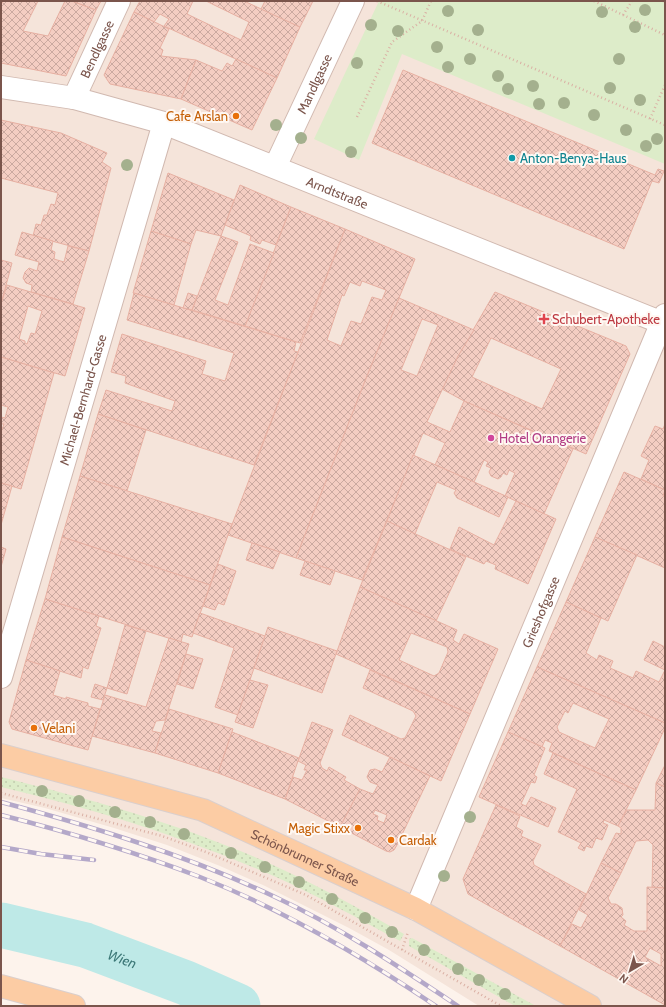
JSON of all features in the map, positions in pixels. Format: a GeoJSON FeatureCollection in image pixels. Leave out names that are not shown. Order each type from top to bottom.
{"type":"FeatureCollection","features":[{"type":"Feature","properties":{"kind":"main road","name":"Schönbrunner Straße"},"geometry":{"type":"LineString","coordinates":[[1,755],[203,810],[416,909],[590,1006]]}},
{"type":"Feature","properties":{"kind":"main road"},"geometry":{"type":"LineString","coordinates":[[1,986],[74,1006]]}},
{"type":"Feature","properties":{"kind":"street","name":"Bendlgasse"},"geometry":{"type":"LineString","coordinates":[[74,98],[119,1]]}},
{"type":"Feature","properties":{"kind":"street","name":"Mandlgasse"},"geometry":{"type":"LineString","coordinates":[[275,167],[353,1]]}},
{"type":"Feature","properties":{"kind":"street","name":"Arndtstraße"},"geometry":{"type":"LineString","coordinates":[[1,87],[74,98],[164,122],[664,321]]}},
{"type":"Feature","properties":{"kind":"street","name":"Michael-Bernhard-Gasse"},"geometry":{"type":"LineString","coordinates":[[1,677],[164,122]]}},
{"type":"Feature","properties":{"kind":"street","name":"Grieshofgasse"},"geometry":{"type":"LineString","coordinates":[[416,909],[664,321]]}},
{"type":"Feature","properties":{"kind":"path"},"geometry":{"type":"LineString","coordinates":[[377,1],[665,125]]}},
{"type":"Feature","properties":{"kind":"path"},"geometry":{"type":"LineString","coordinates":[[358,117],[392,42],[422,21],[431,1]]}},
{"type":"Feature","properties":{"kind":"path"},"geometry":{"type":"LineString","coordinates":[[594,1],[665,35]]}},
{"type":"Feature","properties":{"kind":"path"},"geometry":{"type":"LineString","coordinates":[[623,15],[632,1]]}},
{"type":"Feature","properties":{"kind":"path"},"geometry":{"type":"LineString","coordinates":[[650,119],[665,85]]}},
{"type":"Feature","properties":{"kind":"path"},"geometry":{"type":"LineString","coordinates":[[1,793],[148,832],[206,852],[306,895],[501,1006]]}},
{"type":"Feature","properties":{"kind":"path"},"geometry":{"type":"LineString","coordinates":[[402,950],[407,935]]}},
{"type":"Feature","properties":{"kind":"shaded area"},"geometry":{"type":"Polygon","coordinates":[[[1,1],[665,1],[665,1006],[479,1006],[389,950],[349,928],[265,886],[220,866],[167,845],[114,828],[45,808],[1,798],[1,1]]]}},
{"type":"Feature","properties":{"kind":"green space"},"geometry":{"type":"Polygon","coordinates":[[[379,1],[665,1],[665,164],[402,54],[359,160],[314,139],[379,1]]]}},
{"type":"Feature","properties":{"kind":"green space"},"geometry":{"type":"Polygon","coordinates":[[[1,777],[140,815],[208,838],[275,866],[340,898],[404,934],[400,941],[292,884],[175,837],[106,815],[1,787],[1,777]]]}},
{"type":"Feature","properties":{"kind":"green space"},"geometry":{"type":"Polygon","coordinates":[[[412,938],[536,1006],[515,1006],[409,946],[409,939],[412,938]]]}},
{"type":"Feature","properties":{"kind":"building"},"geometry":{"type":"Polygon","coordinates":[[[3,1],[38,1],[23,31],[48,36],[65,1],[72,1],[96,10],[66,76],[1,63],[1,5],[3,1]]]}},
{"type":"Feature","properties":{"kind":"building"},"geometry":{"type":"Polygon","coordinates":[[[72,1],[101,1],[96,10],[72,1]]]}},
{"type":"Feature","properties":{"kind":"building"},"geometry":{"type":"Polygon","coordinates":[[[140,1],[193,1],[187,14],[241,40],[249,22],[206,1],[244,1],[300,27],[277,78],[164,26],[169,19],[160,14],[154,22],[134,12],[140,1]]]}},
{"type":"Feature","properties":{"kind":"building"},"geometry":{"type":"Polygon","coordinates":[[[265,1],[313,1],[300,27],[261,9],[265,1]]]}},
{"type":"Feature","properties":{"kind":"building"},"geometry":{"type":"Polygon","coordinates":[[[134,12],[169,29],[160,48],[163,50],[161,56],[196,60],[181,99],[110,84],[104,75],[134,12]]]}},
{"type":"Feature","properties":{"kind":"building"},"geometry":{"type":"Polygon","coordinates":[[[236,59],[277,78],[252,130],[181,99],[196,60],[222,71],[227,63],[232,66],[236,59]]]}},
{"type":"Feature","properties":{"kind":"building","name":"Anton-Benya-Haus"},"geometry":{"type":"Polygon","coordinates":[[[403,70],[655,175],[658,169],[664,171],[659,183],[652,181],[624,249],[372,143],[403,70]]]}},
{"type":"Feature","properties":{"kind":"building"},"geometry":{"type":"Polygon","coordinates":[[[1,120],[61,133],[107,153],[102,162],[111,168],[89,251],[33,236],[36,224],[41,225],[44,215],[47,215],[51,204],[55,205],[58,193],[1,178],[1,120]]]}},
{"type":"Feature","properties":{"kind":"building"},"geometry":{"type":"Polygon","coordinates":[[[168,173],[234,200],[221,236],[196,230],[191,244],[151,231],[168,173]]]}},
{"type":"Feature","properties":{"kind":"building"},"geometry":{"type":"Polygon","coordinates":[[[240,185],[291,207],[276,245],[262,240],[260,244],[250,240],[251,236],[225,225],[240,185]]]}},
{"type":"Feature","properties":{"kind":"building"},"geometry":{"type":"Polygon","coordinates":[[[291,207],[345,229],[300,343],[245,326],[291,207]]]}},
{"type":"Feature","properties":{"kind":"building"},"geometry":{"type":"Polygon","coordinates":[[[345,229],[415,259],[365,381],[296,558],[228,535],[345,229]],[[362,281],[360,286],[350,282],[344,296],[342,295],[327,340],[341,346],[351,321],[361,324],[372,297],[382,300],[386,290],[362,281]]]}},
{"type":"Feature","properties":{"kind":"building"},"geometry":{"type":"Polygon","coordinates":[[[151,231],[191,244],[174,305],[133,293],[151,231]]]}},
{"type":"Feature","properties":{"kind":"building"},"geometry":{"type":"Polygon","coordinates":[[[22,232],[53,241],[51,250],[55,252],[54,259],[64,262],[68,246],[89,251],[73,304],[31,292],[32,285],[26,283],[23,278],[25,272],[29,268],[37,271],[39,262],[15,255],[22,232]]]}},
{"type":"Feature","properties":{"kind":"building"},"geometry":{"type":"Polygon","coordinates":[[[221,236],[238,242],[215,300],[228,305],[250,244],[274,253],[245,326],[192,310],[221,236]]]}},
{"type":"Feature","properties":{"kind":"building"},"geometry":{"type":"Polygon","coordinates":[[[1,260],[12,263],[1,304],[1,260]]]}},
{"type":"Feature","properties":{"kind":"building"},"geometry":{"type":"Polygon","coordinates":[[[7,285],[85,308],[65,376],[1,357],[1,304],[7,285]],[[28,306],[19,339],[25,341],[27,344],[31,333],[35,334],[42,311],[28,306]]]}},
{"type":"Feature","properties":{"kind":"building"},"geometry":{"type":"Polygon","coordinates":[[[495,292],[626,346],[630,354],[586,454],[464,401],[442,389],[458,356],[495,292]],[[491,338],[472,377],[542,409],[561,369],[491,338]]]}},
{"type":"Feature","properties":{"kind":"building"},"geometry":{"type":"Polygon","coordinates":[[[134,293],[296,342],[294,351],[298,352],[254,465],[98,414],[106,390],[172,411],[175,401],[125,383],[126,376],[111,372],[122,334],[206,361],[202,374],[225,381],[234,353],[127,320],[134,293]]]}},
{"type":"Feature","properties":{"kind":"building"},"geometry":{"type":"Polygon","coordinates":[[[188,293],[197,296],[192,310],[183,308],[188,293]]]}},
{"type":"Feature","properties":{"kind":"building","name":"Hotel Orangerie"},"geometry":{"type":"Polygon","coordinates":[[[399,298],[474,330],[458,356],[427,422],[450,432],[464,401],[573,449],[544,514],[505,496],[515,473],[509,470],[507,475],[503,473],[498,479],[491,476],[489,472],[491,468],[486,466],[488,462],[484,460],[474,482],[435,465],[445,443],[423,433],[362,580],[296,558],[399,298]],[[422,319],[401,370],[417,376],[438,325],[422,319]]]}},
{"type":"Feature","properties":{"kind":"building"},"geometry":{"type":"Polygon","coordinates":[[[1,357],[54,373],[21,489],[1,483],[1,432],[4,424],[1,424],[1,417],[5,418],[8,407],[1,405],[1,357]]]}},
{"type":"Feature","properties":{"kind":"building"},"geometry":{"type":"Polygon","coordinates":[[[98,414],[146,430],[127,491],[80,476],[98,414]]]}},
{"type":"Feature","properties":{"kind":"building"},"geometry":{"type":"Polygon","coordinates":[[[665,424],[665,490],[641,479],[649,460],[641,456],[655,426],[663,429],[665,424]]]}},
{"type":"Feature","properties":{"kind":"building"},"geometry":{"type":"Polygon","coordinates":[[[413,455],[508,497],[499,517],[457,498],[454,493],[456,490],[437,482],[415,534],[387,521],[413,455]]]}},
{"type":"Feature","properties":{"kind":"building"},"geometry":{"type":"Polygon","coordinates":[[[624,472],[665,490],[663,496],[665,497],[665,568],[595,537],[624,472]]]}},
{"type":"Feature","properties":{"kind":"building"},"geometry":{"type":"Polygon","coordinates":[[[80,476],[232,524],[210,585],[62,537],[80,476]]]}},
{"type":"Feature","properties":{"kind":"building"},"geometry":{"type":"Polygon","coordinates":[[[1,483],[12,486],[1,525],[1,483]]]}},
{"type":"Feature","properties":{"kind":"building"},"geometry":{"type":"Polygon","coordinates":[[[516,501],[556,519],[528,584],[495,569],[496,565],[486,561],[484,564],[450,549],[459,527],[494,545],[516,501]]]}},
{"type":"Feature","properties":{"kind":"building"},"geometry":{"type":"Polygon","coordinates":[[[387,521],[466,557],[436,621],[360,587],[387,521]]]}},
{"type":"Feature","properties":{"kind":"building"},"geometry":{"type":"Polygon","coordinates":[[[62,537],[210,585],[192,637],[183,634],[181,642],[45,599],[62,537]]]}},
{"type":"Feature","properties":{"kind":"building"},"geometry":{"type":"Polygon","coordinates":[[[595,537],[637,555],[608,621],[566,602],[595,537]]]}},
{"type":"Feature","properties":{"kind":"building"},"geometry":{"type":"Polygon","coordinates":[[[252,543],[280,552],[273,569],[246,560],[252,543]]]}},
{"type":"Feature","properties":{"kind":"building"},"geometry":{"type":"Polygon","coordinates":[[[1,547],[6,549],[1,567],[1,547]]]}},
{"type":"Feature","properties":{"kind":"building"},"geometry":{"type":"Polygon","coordinates":[[[305,561],[335,571],[330,585],[300,575],[305,561]]]}},
{"type":"Feature","properties":{"kind":"building"},"geometry":{"type":"Polygon","coordinates":[[[218,564],[236,571],[224,605],[218,603],[215,610],[203,606],[218,564]]]}},
{"type":"Feature","properties":{"kind":"building"},"geometry":{"type":"Polygon","coordinates":[[[360,587],[457,630],[453,640],[459,644],[464,634],[498,649],[470,714],[336,654],[360,587]],[[411,633],[399,660],[434,676],[439,673],[448,652],[447,647],[411,633]]]}},
{"type":"Feature","properties":{"kind":"building"},"geometry":{"type":"Polygon","coordinates":[[[45,599],[99,616],[96,626],[101,628],[88,669],[83,667],[81,678],[26,660],[45,599]]]}},
{"type":"Feature","properties":{"kind":"building"},"geometry":{"type":"Polygon","coordinates":[[[566,602],[601,618],[586,653],[597,660],[599,655],[613,661],[610,668],[633,678],[636,671],[659,682],[665,670],[665,723],[537,667],[566,602]]]}},
{"type":"Feature","properties":{"kind":"building"},"geometry":{"type":"Polygon","coordinates":[[[200,613],[265,636],[238,715],[215,707],[234,648],[193,633],[200,613]]]}},
{"type":"Feature","properties":{"kind":"building"},"geometry":{"type":"Polygon","coordinates":[[[125,625],[146,631],[127,694],[107,688],[125,625]]]}},
{"type":"Feature","properties":{"kind":"building"},"geometry":{"type":"Polygon","coordinates":[[[268,627],[337,651],[322,693],[254,668],[268,627]]]}},
{"type":"Feature","properties":{"kind":"building"},"geometry":{"type":"Polygon","coordinates":[[[169,638],[189,644],[165,720],[156,721],[152,731],[161,733],[155,753],[92,736],[105,695],[146,707],[169,638]]]}},
{"type":"Feature","properties":{"kind":"building"},"geometry":{"type":"Polygon","coordinates":[[[653,641],[665,647],[665,670],[644,660],[653,641]]]}},
{"type":"Feature","properties":{"kind":"building"},"geometry":{"type":"Polygon","coordinates":[[[186,654],[203,659],[193,689],[177,684],[186,654]]]}},
{"type":"Feature","properties":{"kind":"building"},"geometry":{"type":"Polygon","coordinates":[[[26,660],[60,671],[53,695],[88,703],[88,706],[100,709],[88,750],[12,729],[9,722],[26,660]]]}},
{"type":"Feature","properties":{"kind":"building"},"geometry":{"type":"Polygon","coordinates":[[[537,667],[665,723],[665,728],[636,790],[549,751],[552,743],[545,740],[542,747],[508,732],[537,667]],[[573,703],[568,713],[565,711],[557,727],[559,732],[595,748],[609,719],[573,703]]]}},
{"type":"Feature","properties":{"kind":"building"},"geometry":{"type":"Polygon","coordinates":[[[370,670],[470,714],[441,781],[342,735],[350,715],[401,739],[405,738],[416,716],[413,711],[363,688],[370,670]]]}},
{"type":"Feature","properties":{"kind":"building"},"geometry":{"type":"Polygon","coordinates":[[[250,680],[268,685],[253,728],[235,722],[250,680]]]}},
{"type":"Feature","properties":{"kind":"building"},"geometry":{"type":"Polygon","coordinates":[[[95,684],[107,688],[103,700],[91,697],[95,684]]]}},
{"type":"Feature","properties":{"kind":"building"},"geometry":{"type":"Polygon","coordinates":[[[169,709],[233,729],[218,773],[155,753],[169,709]]]}},
{"type":"Feature","properties":{"kind":"building"},"geometry":{"type":"Polygon","coordinates":[[[312,722],[333,730],[320,763],[322,768],[327,771],[329,767],[346,777],[344,780],[360,789],[340,827],[285,799],[293,777],[302,780],[307,770],[304,770],[306,765],[298,761],[312,722]]]}},
{"type":"Feature","properties":{"kind":"building"},"geometry":{"type":"Polygon","coordinates":[[[232,732],[299,758],[285,799],[218,773],[232,732]]]}},
{"type":"Feature","properties":{"kind":"building"},"geometry":{"type":"Polygon","coordinates":[[[508,732],[545,748],[534,775],[537,777],[535,783],[531,782],[521,804],[526,806],[531,797],[556,808],[548,827],[479,797],[508,732]]]}},
{"type":"Feature","properties":{"kind":"building"},"geometry":{"type":"Polygon","coordinates":[[[553,753],[636,790],[618,826],[604,820],[603,823],[608,825],[602,840],[596,838],[592,848],[586,846],[584,851],[578,848],[581,843],[558,832],[577,789],[544,774],[553,753]]]}},
{"type":"Feature","properties":{"kind":"building"},"geometry":{"type":"Polygon","coordinates":[[[390,757],[430,776],[397,845],[394,850],[390,852],[340,827],[360,789],[373,794],[378,785],[370,782],[367,777],[370,770],[375,769],[382,772],[390,757]],[[375,810],[373,814],[378,816],[377,820],[384,823],[387,815],[375,810]]]}},
{"type":"Feature","properties":{"kind":"building"},"geometry":{"type":"Polygon","coordinates":[[[665,765],[665,787],[656,783],[665,765]]]}},
{"type":"Feature","properties":{"kind":"building"},"geometry":{"type":"Polygon","coordinates":[[[656,783],[665,787],[665,888],[652,887],[653,845],[648,840],[636,841],[621,873],[601,863],[616,833],[621,834],[621,828],[618,826],[627,810],[655,810],[656,783]]]}},
{"type":"Feature","properties":{"kind":"building"},"geometry":{"type":"Polygon","coordinates":[[[496,805],[520,816],[516,827],[523,831],[521,836],[541,845],[533,861],[534,865],[586,894],[560,946],[468,894],[463,879],[496,805]]]}},
{"type":"Feature","properties":{"kind":"building"},"geometry":{"type":"Polygon","coordinates":[[[601,863],[621,873],[608,898],[611,904],[616,904],[622,908],[623,915],[621,917],[626,921],[624,925],[634,931],[647,931],[647,887],[665,888],[665,1005],[560,946],[572,924],[581,928],[588,915],[579,910],[601,863]],[[650,948],[645,957],[661,966],[661,954],[650,948]]]}},
{"type":"Feature","properties":{"kind":"waterway","name":"Wien"},"geometry":{"type":"LineString","coordinates":[[1,925],[85,945],[186,983],[238,1006]]}},
{"type":"Feature","properties":{"kind":"railway"},"geometry":{"type":"LineString","coordinates":[[1,802],[70,821],[139,843],[240,881],[273,896],[344,933],[458,1006]]}},
{"type":"Feature","properties":{"kind":"railway"},"geometry":{"type":"LineString","coordinates":[[1,815],[76,835],[126,851],[176,868],[231,890],[322,935],[380,969],[436,1006]]}},
{"type":"Feature","properties":{"kind":"railway"},"geometry":{"type":"LineString","coordinates":[[1,847],[41,854],[94,860]]}},
{"type":"Feature","properties":{"kind":"place","name":"Cafe Arslan"},"geometry":{"type":"Point","coordinates":[236,116]}},
{"type":"Feature","properties":{"kind":"place","name":"Anton-Benya-Haus"},"geometry":{"type":"Point","coordinates":[512,158]}},
{"type":"Feature","properties":{"kind":"place","name":"Schubert-Apotheke"},"geometry":{"type":"Point","coordinates":[544,319]}},
{"type":"Feature","properties":{"kind":"place","name":"Hotel Orangerie"},"geometry":{"type":"Point","coordinates":[491,438]}},
{"type":"Feature","properties":{"kind":"place","name":"Velani"},"geometry":{"type":"Point","coordinates":[34,728]}},
{"type":"Feature","properties":{"kind":"place","name":"Magic Stixx"},"geometry":{"type":"Point","coordinates":[358,828]}},
{"type":"Feature","properties":{"kind":"place","name":"Cardak"},"geometry":{"type":"Point","coordinates":[391,840]}}]}
